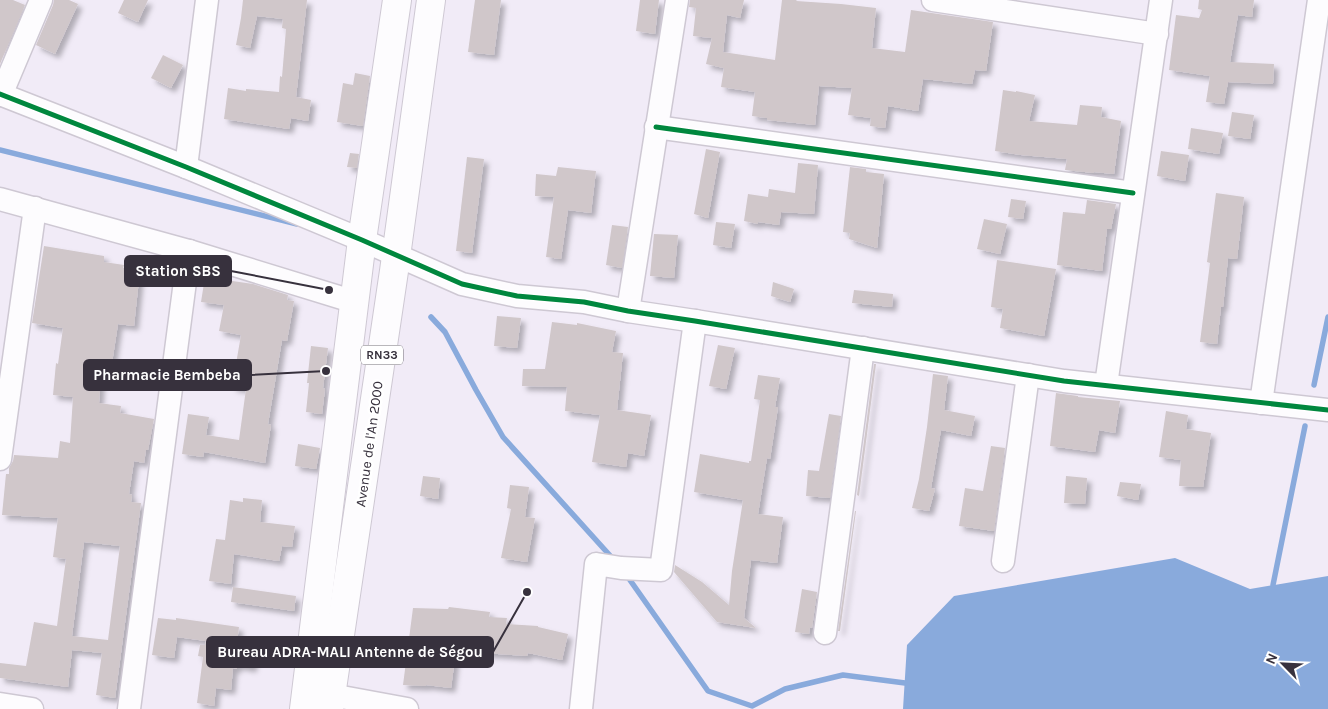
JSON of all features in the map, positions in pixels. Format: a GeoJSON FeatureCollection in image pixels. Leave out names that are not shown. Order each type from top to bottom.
{"type":"FeatureCollection","features":[{"type":"Feature","properties":{"kind":"main road","name":"RN33"},"geometry":{"type":"LineString","coordinates":[[304,709],[362,240],[397,0]]}},
{"type":"Feature","properties":{"kind":"main road","name":"Avenue de l'An 2000"},"geometry":{"type":"LineString","coordinates":[[330,702],[396,255],[431,0]]}},
{"type":"Feature","properties":{"kind":"street"},"geometry":{"type":"LineString","coordinates":[[41,0],[1,95],[186,167],[462,284],[517,296],[584,302],[628,311],[694,320],[1064,381],[1328,410]]}},
{"type":"Feature","properties":{"kind":"street"},"geometry":{"type":"LineString","coordinates":[[186,167],[207,0]]}},
{"type":"Feature","properties":{"kind":"street"},"geometry":{"type":"LineString","coordinates":[[628,311],[677,0]]}},
{"type":"Feature","properties":{"kind":"street"},"geometry":{"type":"LineString","coordinates":[[933,0],[1157,34]]}},
{"type":"Feature","properties":{"kind":"street"},"geometry":{"type":"LineString","coordinates":[[1106,385],[1161,0]]}},
{"type":"Feature","properties":{"kind":"street"},"geometry":{"type":"LineString","coordinates":[[1261,403],[1319,0]]}},
{"type":"Feature","properties":{"kind":"street"},"geometry":{"type":"LineString","coordinates":[[656,127],[1133,193]]}},
{"type":"Feature","properties":{"kind":"street"},"geometry":{"type":"LineString","coordinates":[[0,199],[189,251],[355,302]]}},
{"type":"Feature","properties":{"kind":"street"},"geometry":{"type":"LineString","coordinates":[[0,459],[36,208]]}},
{"type":"Feature","properties":{"kind":"street"},"geometry":{"type":"LineString","coordinates":[[129,709],[189,251]]}},
{"type":"Feature","properties":{"kind":"street"},"geometry":{"type":"LineString","coordinates":[[581,709],[596,564],[621,568],[661,570],[694,320]]}},
{"type":"Feature","properties":{"kind":"street"},"geometry":{"type":"LineString","coordinates":[[825,633],[863,348]]}},
{"type":"Feature","properties":{"kind":"street"},"geometry":{"type":"LineString","coordinates":[[1003,561],[1028,375]]}},
{"type":"Feature","properties":{"kind":"street"},"geometry":{"type":"LineString","coordinates":[[330,702],[407,709]]}},
{"type":"Feature","properties":{"kind":"street"},"geometry":{"type":"LineString","coordinates":[[0,704],[32,709]]}},
{"type":"Feature","properties":{"kind":"water"},"geometry":{"type":"Polygon","coordinates":[[[1175,558],[1250,589],[1328,576],[1328,709],[903,709],[907,645],[954,596],[1175,558]]]}},
{"type":"Feature","properties":{"kind":"building"},"geometry":{"type":"Polygon","coordinates":[[[0,0],[13,0],[25,5],[0,64],[0,0]]]}},
{"type":"Feature","properties":{"kind":"building"},"geometry":{"type":"Polygon","coordinates":[[[54,0],[69,0],[78,4],[55,54],[36,45],[54,0]]]}},
{"type":"Feature","properties":{"kind":"building"},"geometry":{"type":"Polygon","coordinates":[[[124,0],[148,0],[138,22],[118,13],[124,0]]]}},
{"type":"Feature","properties":{"kind":"building"},"geometry":{"type":"Polygon","coordinates":[[[243,0],[307,0],[296,97],[311,100],[308,121],[291,118],[289,129],[224,119],[228,88],[246,91],[246,89],[279,92],[280,76],[282,77],[286,29],[282,28],[283,19],[257,16],[250,48],[236,45],[243,0]]]}},
{"type":"Feature","properties":{"kind":"building"},"geometry":{"type":"Polygon","coordinates":[[[475,0],[501,0],[494,55],[468,52],[475,0]]]}},
{"type":"Feature","properties":{"kind":"building"},"geometry":{"type":"Polygon","coordinates":[[[640,0],[659,0],[655,34],[636,31],[640,0]]]}},
{"type":"Feature","properties":{"kind":"building"},"geometry":{"type":"Polygon","coordinates":[[[690,0],[744,0],[740,18],[727,15],[723,52],[775,60],[782,0],[876,8],[872,48],[905,52],[911,10],[993,22],[986,71],[975,70],[972,84],[923,79],[918,111],[888,106],[885,128],[870,126],[871,118],[848,115],[852,88],[819,86],[815,125],[767,120],[767,118],[752,116],[755,92],[721,87],[724,68],[706,64],[712,38],[693,36],[696,8],[689,7],[690,0]]]}},
{"type":"Feature","properties":{"kind":"building"},"geometry":{"type":"Polygon","coordinates":[[[1199,0],[1254,0],[1252,17],[1238,15],[1230,62],[1274,64],[1273,84],[1228,82],[1224,104],[1206,102],[1210,76],[1169,70],[1176,15],[1199,18],[1202,10],[1198,9],[1199,0]]]}},
{"type":"Feature","properties":{"kind":"building"},"geometry":{"type":"Polygon","coordinates":[[[163,55],[183,65],[171,88],[151,78],[163,55]]]}},
{"type":"Feature","properties":{"kind":"building"},"geometry":{"type":"Polygon","coordinates":[[[355,73],[370,76],[363,126],[337,122],[343,83],[353,85],[355,73]]]}},
{"type":"Feature","properties":{"kind":"building"},"geometry":{"type":"Polygon","coordinates":[[[1003,90],[1035,95],[1029,121],[1077,125],[1080,105],[1102,107],[1101,117],[1121,121],[1114,174],[1065,170],[1067,159],[995,151],[1003,90]]]}},
{"type":"Feature","properties":{"kind":"building"},"geometry":{"type":"Polygon","coordinates":[[[1232,112],[1254,115],[1250,139],[1228,136],[1232,112]]]}},
{"type":"Feature","properties":{"kind":"building"},"geometry":{"type":"Polygon","coordinates":[[[1191,128],[1223,133],[1219,154],[1188,149],[1191,128]]]}},
{"type":"Feature","properties":{"kind":"building"},"geometry":{"type":"Polygon","coordinates":[[[706,149],[720,152],[708,218],[694,214],[706,149]]]}},
{"type":"Feature","properties":{"kind":"building"},"geometry":{"type":"Polygon","coordinates":[[[1161,151],[1189,155],[1185,181],[1157,176],[1161,151]]]}},
{"type":"Feature","properties":{"kind":"building"},"geometry":{"type":"Polygon","coordinates":[[[350,153],[359,154],[357,168],[347,167],[350,153]]]}},
{"type":"Feature","properties":{"kind":"building"},"geometry":{"type":"Polygon","coordinates":[[[467,157],[484,159],[472,253],[456,251],[467,157]]]}},
{"type":"Feature","properties":{"kind":"building"},"geometry":{"type":"Polygon","coordinates":[[[798,163],[818,165],[814,214],[781,212],[779,225],[744,221],[748,194],[768,197],[769,189],[795,193],[798,163]]]}},
{"type":"Feature","properties":{"kind":"building"},"geometry":{"type":"Polygon","coordinates":[[[558,167],[596,171],[591,213],[568,210],[561,259],[546,257],[554,197],[535,196],[536,174],[556,176],[558,167]]]}},
{"type":"Feature","properties":{"kind":"building"},"geometry":{"type":"Polygon","coordinates":[[[850,167],[866,169],[866,172],[884,174],[877,248],[849,239],[850,233],[843,232],[850,167]]]}},
{"type":"Feature","properties":{"kind":"building"},"geometry":{"type":"Polygon","coordinates":[[[1216,193],[1244,197],[1237,259],[1228,258],[1217,344],[1200,342],[1210,263],[1207,262],[1216,193]]]}},
{"type":"Feature","properties":{"kind":"building"},"geometry":{"type":"Polygon","coordinates":[[[1011,199],[1026,201],[1023,219],[1008,217],[1011,199]]]}},
{"type":"Feature","properties":{"kind":"building"},"geometry":{"type":"Polygon","coordinates":[[[1087,200],[1116,204],[1111,229],[1107,229],[1102,271],[1057,265],[1063,212],[1085,214],[1087,200]]]}},
{"type":"Feature","properties":{"kind":"building"},"geometry":{"type":"Polygon","coordinates":[[[984,219],[1007,224],[1000,254],[977,249],[984,219]]]}},
{"type":"Feature","properties":{"kind":"building"},"geometry":{"type":"Polygon","coordinates":[[[716,222],[735,224],[731,248],[713,245],[716,222]]]}},
{"type":"Feature","properties":{"kind":"building"},"geometry":{"type":"Polygon","coordinates":[[[612,225],[628,227],[622,268],[606,265],[612,225]]]}},
{"type":"Feature","properties":{"kind":"building"},"geometry":{"type":"Polygon","coordinates":[[[654,234],[678,235],[674,278],[650,276],[654,234]]]}},
{"type":"Feature","properties":{"kind":"building"},"geometry":{"type":"Polygon","coordinates":[[[44,246],[104,256],[104,262],[124,265],[123,268],[140,270],[134,326],[118,324],[112,363],[102,362],[99,403],[121,406],[120,413],[154,419],[144,463],[134,461],[129,494],[132,495],[131,502],[141,503],[115,698],[96,695],[102,653],[72,650],[68,687],[0,678],[0,663],[26,666],[34,622],[57,626],[66,559],[53,557],[58,518],[2,515],[6,474],[9,474],[9,468],[14,455],[58,458],[60,441],[70,443],[73,397],[53,395],[56,363],[58,364],[63,328],[32,323],[44,246]],[[84,542],[72,636],[108,640],[120,546],[84,542]]]}},
{"type":"Feature","properties":{"kind":"building"},"geometry":{"type":"Polygon","coordinates":[[[997,260],[1056,269],[1044,336],[1000,328],[1003,309],[991,307],[997,260]]]}},
{"type":"Feature","properties":{"kind":"building"},"geometry":{"type":"Polygon","coordinates":[[[205,277],[253,284],[288,295],[287,300],[294,301],[287,341],[282,340],[268,424],[271,425],[265,463],[204,452],[203,457],[182,454],[188,414],[209,417],[206,435],[239,440],[246,389],[232,387],[241,335],[219,331],[224,305],[201,302],[205,277]]]}},
{"type":"Feature","properties":{"kind":"building"},"geometry":{"type":"Polygon","coordinates":[[[773,282],[794,289],[790,302],[771,296],[773,282]]]}},
{"type":"Feature","properties":{"kind":"building"},"geometry":{"type":"Polygon","coordinates":[[[854,290],[893,294],[892,307],[852,303],[854,290]]]}},
{"type":"Feature","properties":{"kind":"building"},"geometry":{"type":"Polygon","coordinates":[[[497,316],[521,318],[517,348],[494,346],[497,316]]]}},
{"type":"Feature","properties":{"kind":"building"},"geometry":{"type":"Polygon","coordinates":[[[552,322],[577,325],[577,323],[616,331],[612,352],[623,353],[617,410],[651,415],[644,456],[628,453],[626,467],[592,462],[600,415],[565,411],[567,387],[522,386],[523,369],[545,369],[552,322]]]}},
{"type":"Feature","properties":{"kind":"building"},"geometry":{"type":"Polygon","coordinates":[[[718,345],[735,348],[726,389],[709,386],[718,345]]]}},
{"type":"Feature","properties":{"kind":"building"},"geometry":{"type":"Polygon","coordinates":[[[311,346],[328,348],[322,414],[306,412],[311,346]]]}},
{"type":"Feature","properties":{"kind":"building"},"geometry":{"type":"Polygon","coordinates":[[[874,364],[876,364],[859,496],[857,495],[874,364]]]}},
{"type":"Feature","properties":{"kind":"building"},"geometry":{"type":"Polygon","coordinates":[[[933,374],[948,376],[944,410],[975,416],[971,436],[941,430],[931,488],[935,489],[929,511],[912,508],[919,479],[933,374]]]}},
{"type":"Feature","properties":{"kind":"building"},"geometry":{"type":"Polygon","coordinates":[[[758,375],[780,378],[775,407],[778,407],[770,459],[767,458],[758,514],[783,517],[777,563],[751,560],[744,618],[756,628],[717,622],[674,572],[675,565],[702,582],[729,605],[732,571],[743,500],[694,492],[700,454],[749,463],[751,461],[760,400],[754,399],[758,375]]]}},
{"type":"Feature","properties":{"kind":"building"},"geometry":{"type":"Polygon","coordinates":[[[1056,393],[1120,401],[1115,433],[1099,430],[1095,452],[1050,446],[1056,393]]]}},
{"type":"Feature","properties":{"kind":"building"},"geometry":{"type":"Polygon","coordinates":[[[1166,411],[1188,415],[1186,429],[1211,433],[1203,487],[1179,486],[1181,460],[1159,457],[1166,411]]]}},
{"type":"Feature","properties":{"kind":"building"},"geometry":{"type":"Polygon","coordinates":[[[829,414],[841,416],[830,498],[806,496],[808,470],[819,471],[829,414]]]}},
{"type":"Feature","properties":{"kind":"building"},"geometry":{"type":"Polygon","coordinates":[[[298,444],[320,448],[316,469],[295,466],[298,444]]]}},
{"type":"Feature","properties":{"kind":"building"},"geometry":{"type":"Polygon","coordinates":[[[991,446],[1005,448],[994,531],[959,526],[965,488],[983,491],[991,446]]]}},
{"type":"Feature","properties":{"kind":"building"},"geometry":{"type":"Polygon","coordinates":[[[423,476],[440,478],[438,499],[420,496],[423,476]]]}},
{"type":"Feature","properties":{"kind":"building"},"geometry":{"type":"Polygon","coordinates":[[[1066,476],[1087,478],[1085,504],[1064,503],[1066,476]]]}},
{"type":"Feature","properties":{"kind":"building"},"geometry":{"type":"Polygon","coordinates":[[[1120,482],[1141,484],[1138,500],[1117,496],[1120,482]]]}},
{"type":"Feature","properties":{"kind":"building"},"geometry":{"type":"Polygon","coordinates":[[[510,485],[529,487],[525,517],[535,518],[527,562],[501,558],[511,509],[507,508],[510,485]]]}},
{"type":"Feature","properties":{"kind":"building"},"geometry":{"type":"Polygon","coordinates":[[[243,498],[262,500],[260,522],[295,526],[292,547],[282,546],[279,561],[234,554],[231,584],[209,581],[216,539],[225,540],[230,500],[243,502],[243,498]]]}},
{"type":"Feature","properties":{"kind":"building"},"geometry":{"type":"Polygon","coordinates":[[[855,511],[840,631],[838,631],[855,511]]]}},
{"type":"Feature","properties":{"kind":"building"},"geometry":{"type":"Polygon","coordinates":[[[233,587],[296,596],[294,611],[231,602],[233,587]]]}},
{"type":"Feature","properties":{"kind":"building"},"geometry":{"type":"Polygon","coordinates":[[[802,589],[817,592],[812,628],[810,627],[809,634],[795,632],[802,589]]]}},
{"type":"Feature","properties":{"kind":"building"},"geometry":{"type":"Polygon","coordinates":[[[449,607],[490,612],[489,617],[507,618],[506,624],[538,626],[568,634],[562,660],[528,653],[527,656],[456,651],[451,688],[403,685],[413,608],[448,609],[449,607]]]}},
{"type":"Feature","properties":{"kind":"building"},"geometry":{"type":"Polygon","coordinates":[[[158,618],[176,620],[176,618],[239,627],[236,650],[255,655],[252,668],[237,665],[237,669],[233,668],[231,690],[216,688],[214,706],[197,703],[203,657],[198,656],[200,645],[205,645],[206,641],[177,637],[174,658],[152,655],[158,618]]]}},
{"type":"Feature","properties":{"kind":"waterway"},"geometry":{"type":"LineString","coordinates":[[0,150],[297,224]]}},
{"type":"Feature","properties":{"kind":"waterway"},"geometry":{"type":"LineString","coordinates":[[431,317],[445,332],[503,437],[614,560]]}},
{"type":"Feature","properties":{"kind":"waterway"},"geometry":{"type":"LineString","coordinates":[[1314,385],[1328,317]]}},
{"type":"Feature","properties":{"kind":"waterway"},"geometry":{"type":"LineString","coordinates":[[1273,585],[1305,426]]}},
{"type":"Feature","properties":{"kind":"waterway"},"geometry":{"type":"LineString","coordinates":[[625,573],[708,691],[752,706],[785,689],[843,675],[905,683]]}},
{"type":"Feature","properties":{"kind":"cycle path"},"geometry":{"type":"LineString","coordinates":[[0,94],[186,167],[462,284],[517,296],[584,302],[628,311],[1064,381],[1328,410]]}},
{"type":"Feature","properties":{"kind":"cycle path"},"geometry":{"type":"LineString","coordinates":[[656,127],[1133,193]]}},
{"type":"Feature","properties":{"kind":"place","name":"Station SBS"},"geometry":{"type":"Point","coordinates":[329,290]}},
{"type":"Feature","properties":{"kind":"place","name":"Pharmacie Bembeba"},"geometry":{"type":"Point","coordinates":[326,371]}},
{"type":"Feature","properties":{"kind":"place","name":"Bureau ADRA-MALI Antenne de Ségou"},"geometry":{"type":"Point","coordinates":[527,592]}}]}
